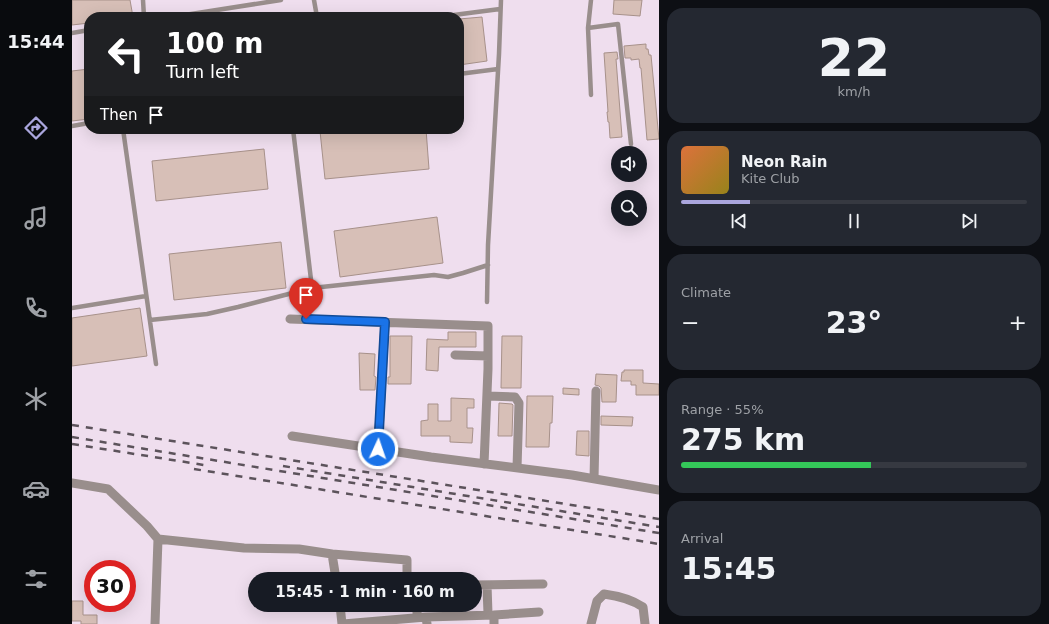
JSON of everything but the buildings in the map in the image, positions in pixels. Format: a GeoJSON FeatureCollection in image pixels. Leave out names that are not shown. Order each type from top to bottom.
{"type":"FeatureCollection","features":[{"type":"Feature","properties":{"kind":"street"},"geometry":{"type":"LineString","coordinates":[[290,319],[488,326],[484,464]]}},
{"type":"Feature","properties":{"kind":"street"},"geometry":{"type":"LineString","coordinates":[[378,449],[385,322]]}},
{"type":"Feature","properties":{"kind":"street"},"geometry":{"type":"LineString","coordinates":[[455,355],[488,356]]}},
{"type":"Feature","properties":{"kind":"street"},"geometry":{"type":"LineString","coordinates":[[594,479],[596,391]]}},
{"type":"Feature","properties":{"kind":"street"},"geometry":{"type":"LineString","coordinates":[[487,396],[515,397],[519,402],[517,468]]}},
{"type":"Feature","properties":{"kind":"street"},"geometry":{"type":"LineString","coordinates":[[292,436],[594,479],[659,490]]}},
{"type":"Feature","properties":{"kind":"street"},"geometry":{"type":"LineString","coordinates":[[72,483],[108,489],[147,526],[158,539],[155,624]]}},
{"type":"Feature","properties":{"kind":"street"},"geometry":{"type":"LineString","coordinates":[[158,539],[244,548],[299,549],[332,554],[407,560],[407,572]]}},
{"type":"Feature","properties":{"kind":"street"},"geometry":{"type":"LineString","coordinates":[[332,554],[335,572]]}},
{"type":"Feature","properties":{"kind":"street"},"geometry":{"type":"LineString","coordinates":[[482,585],[543,584]]}},
{"type":"Feature","properties":{"kind":"street"},"geometry":{"type":"LineString","coordinates":[[487,585],[492,618]]}},
{"type":"Feature","properties":{"kind":"street"},"geometry":{"type":"LineString","coordinates":[[591,624],[597,601],[604,594],[635,601],[643,607],[645,624]]}},
{"type":"Feature","properties":{"kind":"street"},"geometry":{"type":"LineString","coordinates":[[341,612],[342,624],[423,619],[492,618],[539,612]]}},
{"type":"Feature","properties":{"kind":"lane"},"geometry":{"type":"LineString","coordinates":[[143,0],[144,12]]}},
{"type":"Feature","properties":{"kind":"lane"},"geometry":{"type":"LineString","coordinates":[[204,12],[281,0]]}},
{"type":"Feature","properties":{"kind":"lane"},"geometry":{"type":"LineString","coordinates":[[314,0],[316,12]]}},
{"type":"Feature","properties":{"kind":"lane"},"geometry":{"type":"LineString","coordinates":[[487,302],[488,246],[501,0]]}},
{"type":"Feature","properties":{"kind":"lane"},"geometry":{"type":"LineString","coordinates":[[591,0],[588,28],[591,95]]}},
{"type":"Feature","properties":{"kind":"lane"},"geometry":{"type":"LineString","coordinates":[[464,14],[500,9]]}},
{"type":"Feature","properties":{"kind":"lane"},"geometry":{"type":"LineString","coordinates":[[588,28],[618,24],[631,144]]}},
{"type":"Feature","properties":{"kind":"lane"},"geometry":{"type":"LineString","coordinates":[[72,33],[84,31]]}},
{"type":"Feature","properties":{"kind":"lane"},"geometry":{"type":"LineString","coordinates":[[464,73],[498,69]]}},
{"type":"Feature","properties":{"kind":"lane"},"geometry":{"type":"LineString","coordinates":[[72,126],[84,124]]}},
{"type":"Feature","properties":{"kind":"lane"},"geometry":{"type":"LineString","coordinates":[[124,134],[156,364]]}},
{"type":"Feature","properties":{"kind":"lane"},"geometry":{"type":"LineString","coordinates":[[294,134],[312,288]]}},
{"type":"Feature","properties":{"kind":"lane"},"geometry":{"type":"LineString","coordinates":[[150,320],[207,314],[312,288],[434,275],[448,277],[463,274],[488,265]]}},
{"type":"Feature","properties":{"kind":"lane"},"geometry":{"type":"LineString","coordinates":[[72,308],[146,296]]}},
{"type":"Feature","properties":{"kind":"railway"},"geometry":{"type":"LineString","coordinates":[[72,425],[659,519]]}},
{"type":"Feature","properties":{"kind":"railway"},"geometry":{"type":"LineString","coordinates":[[72,437],[659,533]]}},
{"type":"Feature","properties":{"kind":"railway"},"geometry":{"type":"LineString","coordinates":[[72,444],[204,465]]}},
{"type":"Feature","properties":{"kind":"railway"},"geometry":{"type":"LineString","coordinates":[[283,466],[659,527]]}},
{"type":"Feature","properties":{"kind":"railway"},"geometry":{"type":"LineString","coordinates":[[194,469],[659,544]]}},
{"type":"Feature","properties":{"kind":"route"},"geometry":{"type":"LineString","coordinates":[[306,319],[385,322],[378,449]]}}]}
